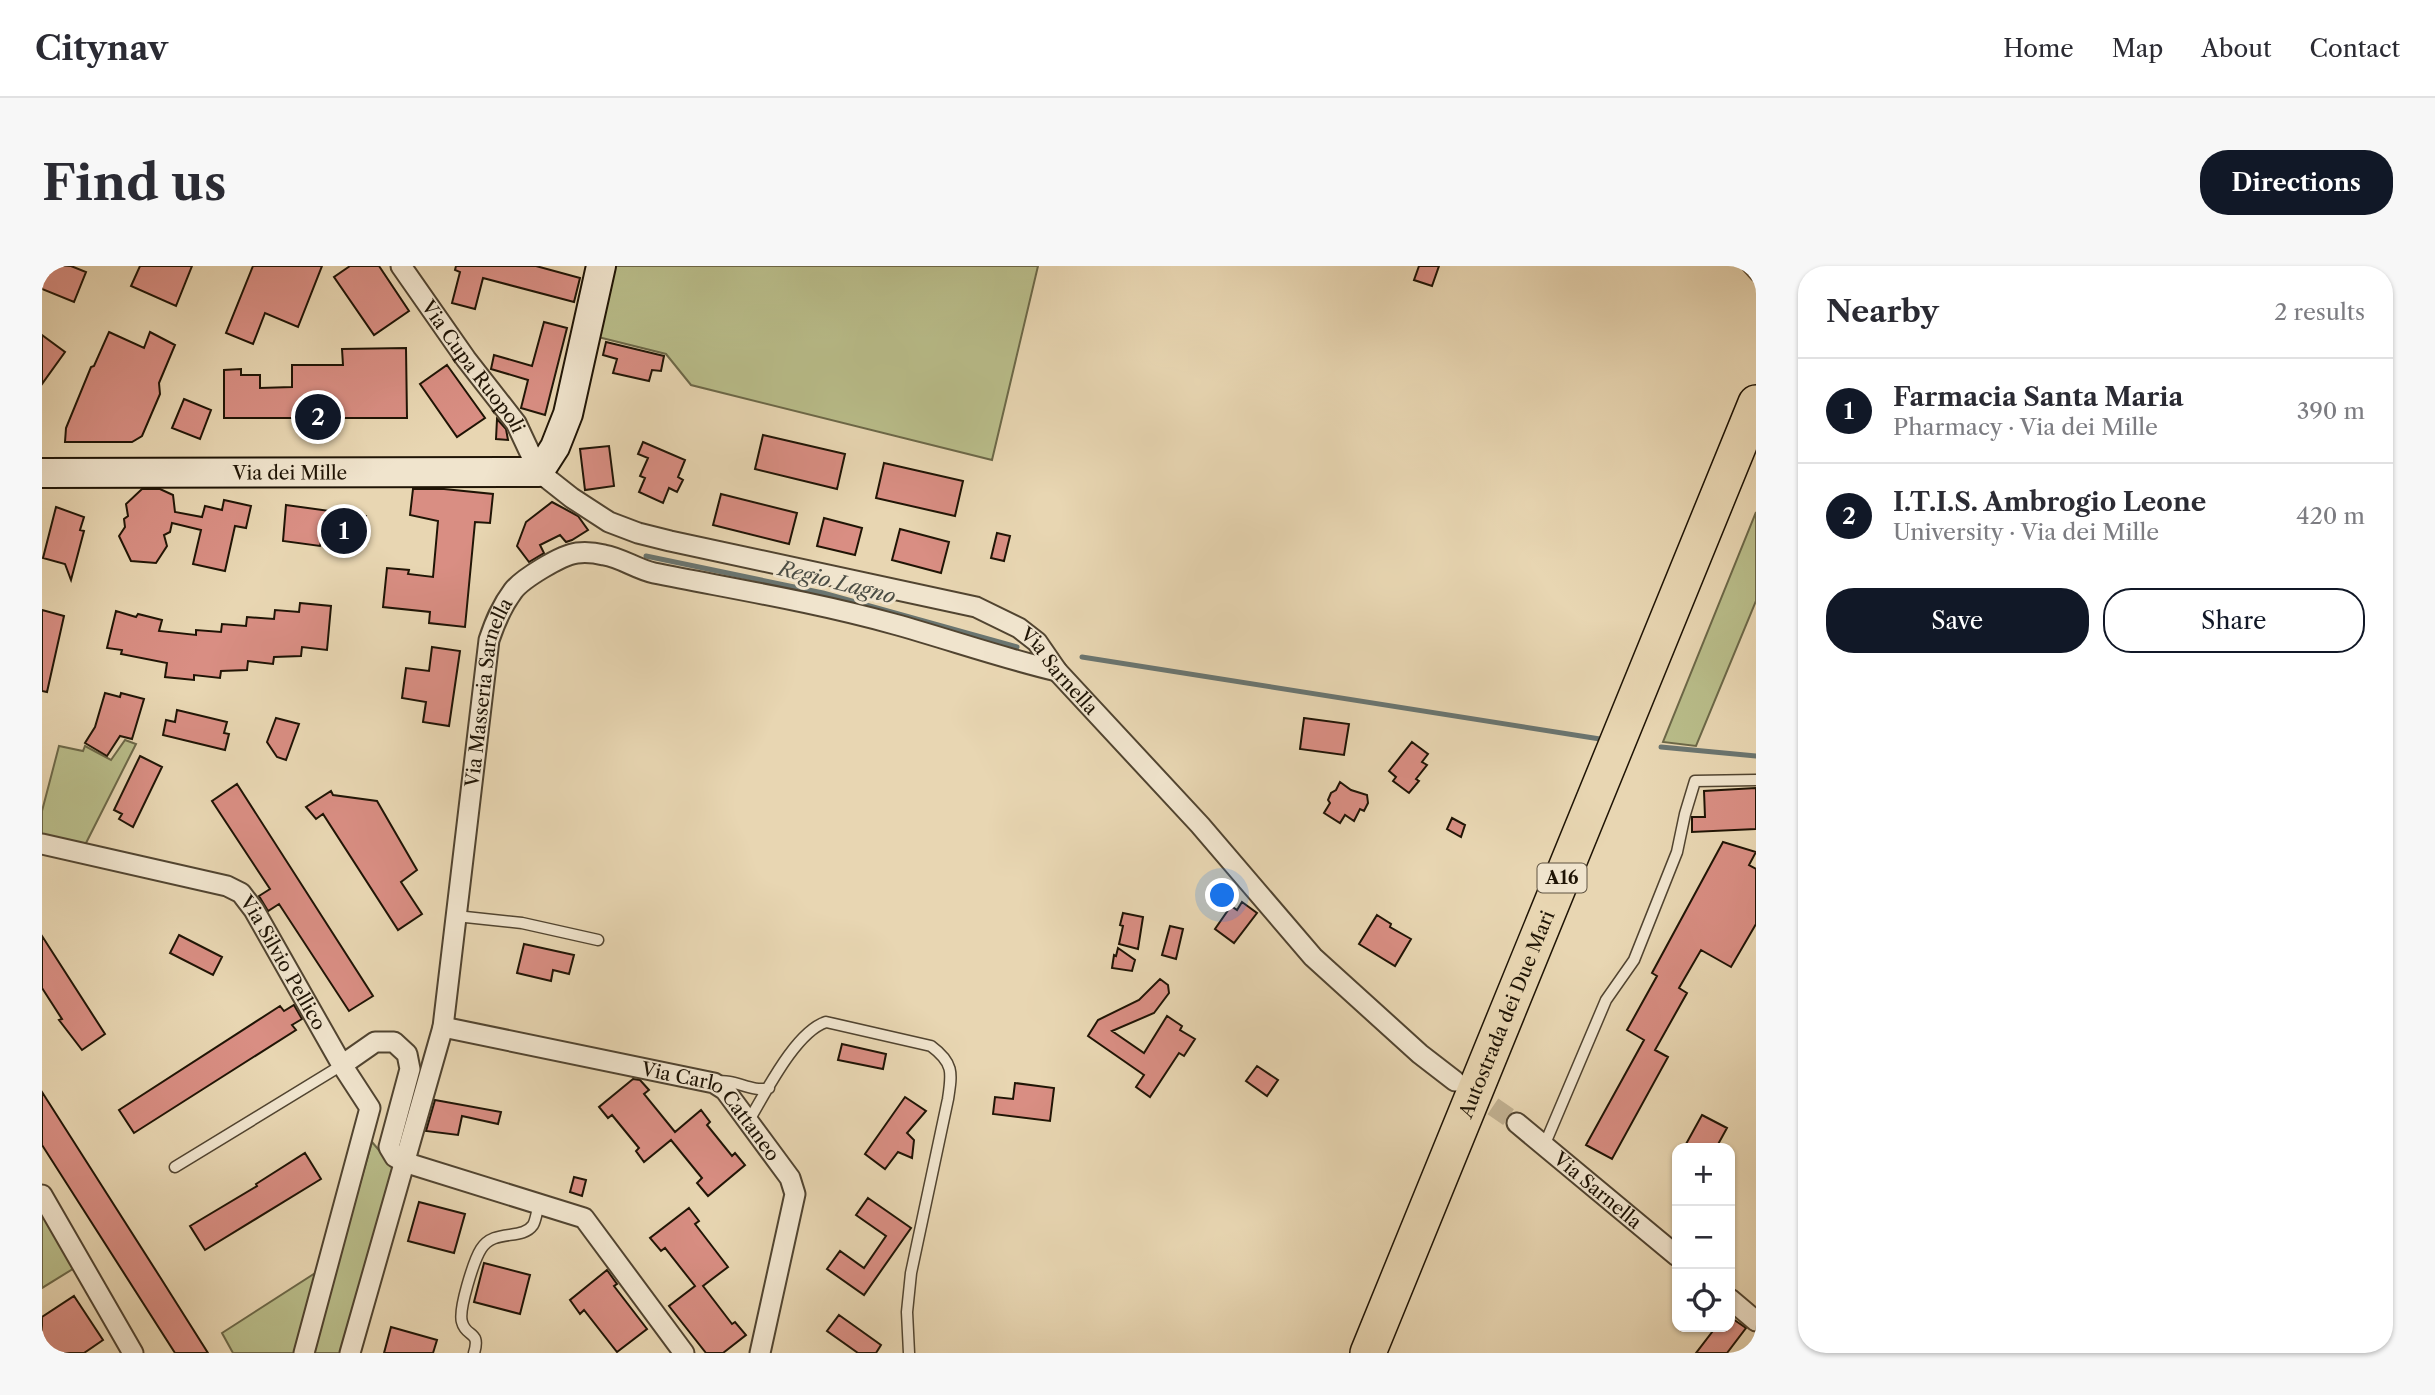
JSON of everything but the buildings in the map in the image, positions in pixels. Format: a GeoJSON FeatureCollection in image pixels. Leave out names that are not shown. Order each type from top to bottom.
{"type":"FeatureCollection","features":[{"type":"Feature","properties":{"kind":"highway","name":"Autostrada dei Due Mari"},"geometry":{"type":"LineString","coordinates":[[1368,1353],[1756,403]]}},
{"type":"Feature","properties":{"kind":"highway","name":"Autostrada dei Due Mari"},"geometry":{"type":"LineString","coordinates":[[1391,1353],[1756,460]]}},
{"type":"Feature","properties":{"kind":"street","name":"Via Cupa Ruopoli"},"geometry":{"type":"LineString","coordinates":[[401,266],[466,359],[516,423],[539,472]]}},
{"type":"Feature","properties":{"kind":"street"},"geometry":{"type":"LineString","coordinates":[[539,472],[555,447],[568,414],[601,266]]}},
{"type":"Feature","properties":{"kind":"street","name":"Via dei Mille"},"geometry":{"type":"LineString","coordinates":[[42,473],[539,472]]}},
{"type":"Feature","properties":{"kind":"street","name":"Via Sarnella"},"geometry":{"type":"LineString","coordinates":[[539,472],[594,513],[638,533],[975,607],[1019,628],[1037,642],[1057,670],[1200,825],[1313,957],[1420,1054],[1455,1081]]}},
{"type":"Feature","properties":{"kind":"street"},"geometry":{"type":"LineString","coordinates":[[630,562],[638,533]]}},
{"type":"Feature","properties":{"kind":"street","name":"Via Masseria Sarnella"},"geometry":{"type":"LineString","coordinates":[[350,1353],[443,1027],[489,640],[498,614],[514,589],[528,577],[575,553],[603,554],[630,562],[640,570],[813,604],[1057,670]]}},
{"type":"Feature","properties":{"kind":"street","name":"Via Silvio Pellico"},"geometry":{"type":"LineString","coordinates":[[42,844],[187,876],[227,886],[241,893],[254,910],[342,1065],[370,1108],[304,1353]]}},
{"type":"Feature","properties":{"kind":"street","name":"Via Carlo Cattaneo"},"geometry":{"type":"LineString","coordinates":[[443,1027],[714,1083],[725,1090],[790,1178],[795,1194],[760,1353]]}},
{"type":"Feature","properties":{"kind":"street"},"geometry":{"type":"LineString","coordinates":[[342,1065],[375,1042],[394,1042],[407,1054],[411,1069],[389,1147],[395,1157],[584,1218],[684,1353]]}},
{"type":"Feature","properties":{"kind":"street","name":"Via Sarnella"},"geometry":{"type":"LineString","coordinates":[[1517,1123],[1672,1252]]}},
{"type":"Feature","properties":{"kind":"street"},"geometry":{"type":"LineString","coordinates":[[42,1195],[133,1353]]}},
{"type":"Feature","properties":{"kind":"street"},"geometry":{"type":"LineString","coordinates":[[1735,1303],[1756,1321]]}},
{"type":"Feature","properties":{"kind":"lane"},"geometry":{"type":"LineString","coordinates":[[1747,266],[1756,276]]}},
{"type":"Feature","properties":{"kind":"lane"},"geometry":{"type":"LineString","coordinates":[[1544,1146],[1606,1000],[1634,960],[1677,852],[1695,781],[1756,780]]}},
{"type":"Feature","properties":{"kind":"lane"},"geometry":{"type":"LineString","coordinates":[[456,916],[522,923],[598,940]]}},
{"type":"Feature","properties":{"kind":"lane"},"geometry":{"type":"LineString","coordinates":[[748,1122],[797,1043],[815,1026],[826,1022],[931,1046],[941,1053],[948,1063],[952,1075],[911,1273],[907,1312],[909,1353]]}},
{"type":"Feature","properties":{"kind":"lane"},"geometry":{"type":"LineString","coordinates":[[175,1167],[342,1065]]}},
{"type":"Feature","properties":{"kind":"lane"},"geometry":{"type":"LineString","coordinates":[[714,1083],[726,1080],[762,1090],[769,1088]]}},
{"type":"Feature","properties":{"kind":"lane"},"geometry":{"type":"LineString","coordinates":[[474,1353],[476,1337],[462,1326],[460,1316],[478,1255],[482,1247],[493,1238],[524,1232],[533,1225],[539,1204]]}},
{"type":"Feature","properties":{"kind":"green space"},"geometry":{"type":"Polygon","coordinates":[[[608,266],[1038,266],[992,460],[691,385],[666,354],[594,336],[608,266]]]}},
{"type":"Feature","properties":{"kind":"green space"},"geometry":{"type":"Polygon","coordinates":[[[1756,512],[1756,601],[1696,746],[1663,742],[1756,512]]]}},
{"type":"Feature","properties":{"kind":"green space"},"geometry":{"type":"Polygon","coordinates":[[[125,740],[136,744],[85,845],[42,835],[42,811],[59,746],[83,751],[85,746],[111,760],[125,740]]]}},
{"type":"Feature","properties":{"kind":"green space"},"geometry":{"type":"Polygon","coordinates":[[[372,1142],[395,1169],[346,1353],[311,1353],[372,1142]]]}},
{"type":"Feature","properties":{"kind":"green space"},"geometry":{"type":"Polygon","coordinates":[[[42,1211],[76,1267],[42,1288],[42,1211]]]}},
{"type":"Feature","properties":{"kind":"green space"},"geometry":{"type":"Polygon","coordinates":[[[320,1270],[295,1353],[233,1353],[222,1333],[320,1270]]]}},
{"type":"Feature","properties":{"kind":"waterway","name":"Regio Lagno"},"geometry":{"type":"LineString","coordinates":[[646,556],[823,593],[1017,647]]}},
{"type":"Feature","properties":{"kind":"waterway"},"geometry":{"type":"LineString","coordinates":[[1082,657],[1600,739]]}},
{"type":"Feature","properties":{"kind":"waterway","name":"Regio Lagno"},"geometry":{"type":"LineString","coordinates":[[1661,747],[1756,756]]}},
{"type":"Feature","properties":{"kind":"tunnel"},"geometry":{"type":"LineString","coordinates":[[1469,1090],[1517,1123]]}},
{"type":"Feature","properties":{"kind":"place","name":"I.T.I.S. Ambrogio Leone"},"geometry":{"type":"Point","coordinates":[318,417]}},
{"type":"Feature","properties":{"kind":"place","name":"Farmacia Santa Maria"},"geometry":{"type":"Point","coordinates":[344,531]}}]}
